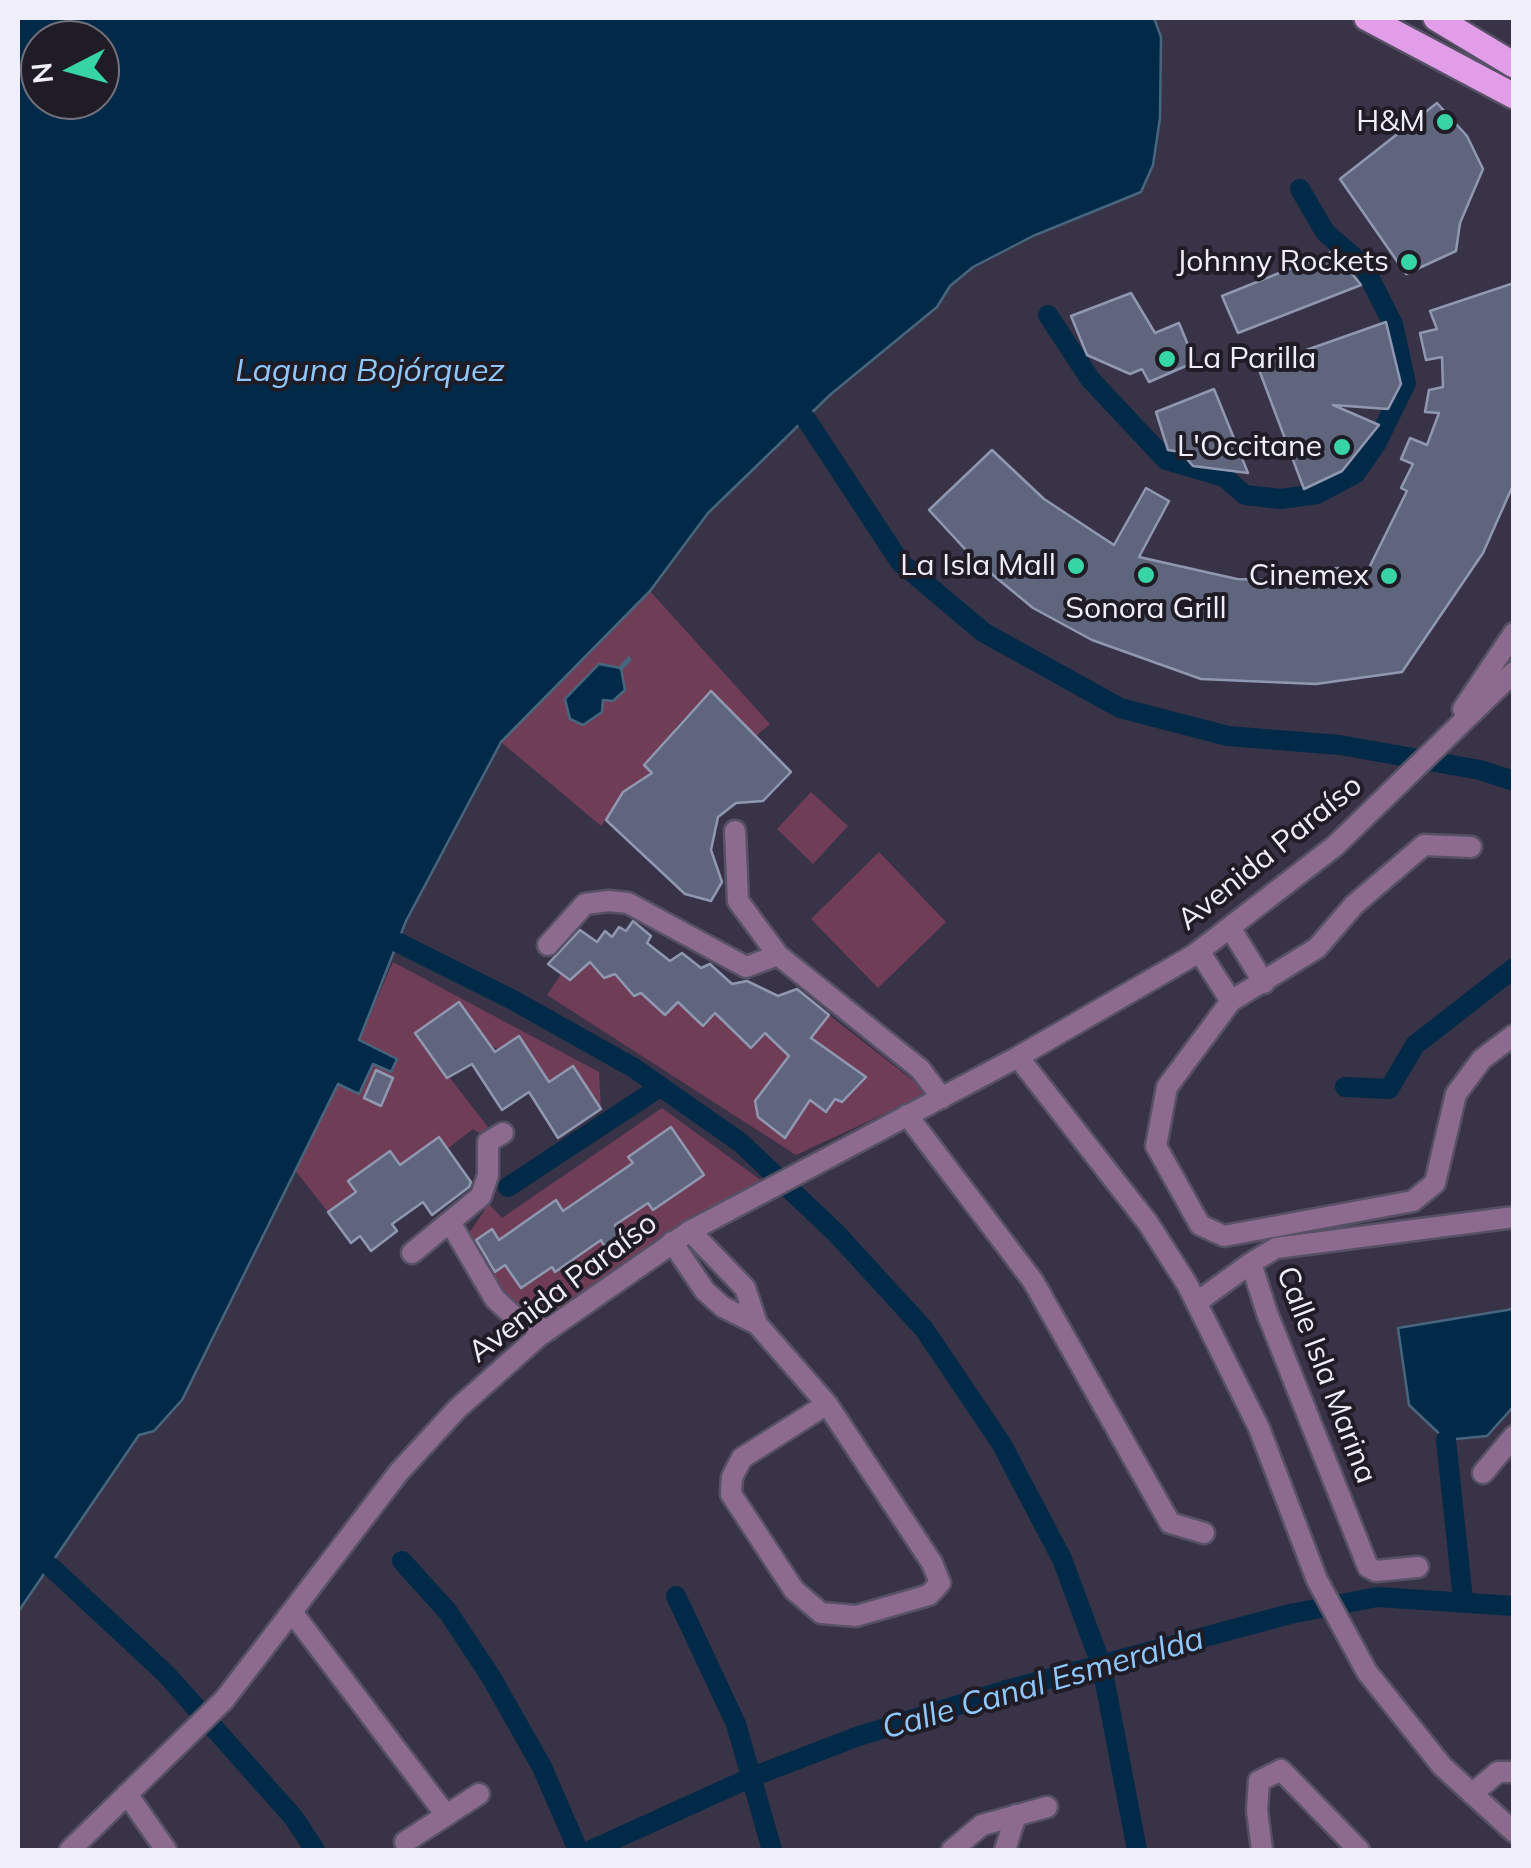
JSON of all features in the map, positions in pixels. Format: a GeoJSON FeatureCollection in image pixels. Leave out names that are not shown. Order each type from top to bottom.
{"type":"FeatureCollection","features":[{"type":"Feature","properties":{"kind":"main road"},"geometry":{"type":"LineString","coordinates":[[1367,18],[1514,96]]}},
{"type":"Feature","properties":{"kind":"main road"},"geometry":{"type":"LineString","coordinates":[[1436,18],[1514,65]]}},
{"type":"Feature","properties":{"kind":"street","name":"Avenida Paraíso"},"geometry":{"type":"LineString","coordinates":[[1447,732],[1514,634]]}},
{"type":"Feature","properties":{"kind":"street","name":"Avenida Paraíso"},"geometry":{"type":"LineString","coordinates":[[70,1850],[224,1700],[399,1472],[457,1409],[548,1330],[681,1237],[802,1168],[1018,1057],[1199,951],[1334,846],[1447,732],[1514,672]]}},
{"type":"Feature","properties":{"kind":"street"},"geometry":{"type":"LineString","coordinates":[[735,830],[738,901],[778,954],[920,1069],[942,1098]]}},
{"type":"Feature","properties":{"kind":"street"},"geometry":{"type":"LineString","coordinates":[[1471,848],[1424,845],[1354,905],[1317,948],[1231,1002],[1167,1087],[1156,1146],[1200,1225],[1224,1236],[1413,1200],[1435,1182],[1456,1094],[1482,1059],[1514,1035]]}},
{"type":"Feature","properties":{"kind":"street"},"geometry":{"type":"LineString","coordinates":[[548,945],[585,904],[609,900],[628,903],[746,967],[778,954]]}},
{"type":"Feature","properties":{"kind":"street"},"geometry":{"type":"LineString","coordinates":[[1231,929],[1264,982]]}},
{"type":"Feature","properties":{"kind":"street"},"geometry":{"type":"LineString","coordinates":[[1199,951],[1231,1002]]}},
{"type":"Feature","properties":{"kind":"street"},"geometry":{"type":"LineString","coordinates":[[1018,1057],[1148,1223],[1197,1302],[1259,1428],[1318,1580],[1342,1630],[1402,1721],[1514,1832]]}},
{"type":"Feature","properties":{"kind":"street"},"geometry":{"type":"LineString","coordinates":[[907,1116],[1033,1280],[1170,1523],[1204,1532]]}},
{"type":"Feature","properties":{"kind":"street"},"geometry":{"type":"LineString","coordinates":[[412,1253],[480,1196],[488,1175],[488,1142],[503,1133]]}},
{"type":"Feature","properties":{"kind":"street","name":"Calle Isla Marina"},"geometry":{"type":"LineString","coordinates":[[1418,1567],[1376,1571],[1368,1567],[1251,1263],[1276,1248],[1514,1217]]}},
{"type":"Feature","properties":{"kind":"street"},"geometry":{"type":"LineString","coordinates":[[451,1224],[495,1298],[516,1318],[548,1330]]}},
{"type":"Feature","properties":{"kind":"street"},"geometry":{"type":"LineString","coordinates":[[681,1237],[745,1288],[756,1324],[826,1404],[932,1563],[940,1582],[929,1595],[856,1616],[820,1613],[794,1590],[731,1494],[732,1477],[742,1458],[826,1404]]}},
{"type":"Feature","properties":{"kind":"street"},"geometry":{"type":"LineString","coordinates":[[1197,1302],[1251,1263]]}},
{"type":"Feature","properties":{"kind":"street"},"geometry":{"type":"LineString","coordinates":[[1483,1473],[1514,1436]]}},
{"type":"Feature","properties":{"kind":"street"},"geometry":{"type":"LineString","coordinates":[[292,1612],[446,1815]]}},
{"type":"Feature","properties":{"kind":"street"},"geometry":{"type":"LineString","coordinates":[[1262,1850],[1256,1810],[1260,1781],[1281,1770],[1359,1850]]}},
{"type":"Feature","properties":{"kind":"street"},"geometry":{"type":"LineString","coordinates":[[1472,1794],[1498,1772],[1514,1772]]}},
{"type":"Feature","properties":{"kind":"street"},"geometry":{"type":"LineString","coordinates":[[126,1794],[166,1850]]}},
{"type":"Feature","properties":{"kind":"street"},"geometry":{"type":"LineString","coordinates":[[406,1842],[478,1794]]}},
{"type":"Feature","properties":{"kind":"street"},"geometry":{"type":"LineString","coordinates":[[952,1850],[982,1826],[1046,1806]]}},
{"type":"Feature","properties":{"kind":"street"},"geometry":{"type":"LineString","coordinates":[[1005,1850],[1016,1816]]}},
{"type":"Feature","properties":{"kind":"shaded area"},"geometry":{"type":"Polygon","coordinates":[[[650,591],[770,724],[756,736],[711,691],[675,728],[731,784],[616,804],[601,826],[501,742],[650,591]]]}},
{"type":"Feature","properties":{"kind":"shaded area"},"geometry":{"type":"Polygon","coordinates":[[[811,792],[848,826],[813,864],[777,829],[811,792]]]}},
{"type":"Feature","properties":{"kind":"shaded area"},"geometry":{"type":"Polygon","coordinates":[[[879,852],[946,922],[878,988],[811,919],[879,852]]]}},
{"type":"Feature","properties":{"kind":"shaded area"},"geometry":{"type":"Polygon","coordinates":[[[393,962],[599,1072],[601,1109],[573,1067],[549,1082],[519,1037],[498,1049],[491,1046],[458,1002],[415,1033],[488,1127],[479,1133],[473,1129],[447,1149],[439,1137],[400,1165],[390,1151],[348,1181],[356,1192],[328,1212],[294,1169],[338,1084],[373,1063],[396,1059],[359,1040],[393,962]]]}},
{"type":"Feature","properties":{"kind":"shaded area"},"geometry":{"type":"Polygon","coordinates":[[[590,962],[604,978],[615,974],[633,995],[641,993],[665,1015],[678,1002],[703,1025],[715,1013],[751,1047],[765,1033],[796,1057],[829,1015],[929,1093],[796,1155],[547,995],[561,974],[570,980],[590,962]]]}},
{"type":"Feature","properties":{"kind":"shaded area"},"geometry":{"type":"Polygon","coordinates":[[[662,1108],[762,1181],[552,1316],[533,1316],[518,1310],[492,1274],[505,1265],[522,1288],[552,1267],[556,1272],[601,1240],[604,1245],[615,1225],[648,1203],[654,1210],[704,1174],[671,1128],[629,1157],[633,1163],[563,1211],[556,1201],[499,1240],[492,1229],[471,1244],[467,1236],[489,1204],[502,1218],[662,1108]]]}},
{"type":"Feature","properties":{"kind":"water","name":"Laguna Bojórquez"},"geometry":{"type":"Polygon","coordinates":[[[18,18],[1154,18],[1161,37],[1160,118],[1153,165],[1141,192],[1033,236],[973,267],[950,286],[937,307],[831,394],[708,513],[650,591],[501,742],[406,921],[359,1040],[397,1059],[391,1072],[373,1064],[359,1094],[338,1084],[182,1400],[154,1431],[139,1435],[18,1612],[18,18]]]}},
{"type":"Feature","properties":{"kind":"water"},"geometry":{"type":"Polygon","coordinates":[[[599,664],[621,668],[625,690],[613,701],[603,700],[602,712],[583,725],[570,719],[565,699],[599,664]]]}},
{"type":"Feature","properties":{"kind":"water"},"geometry":{"type":"Polygon","coordinates":[[[1513,1309],[1513,1407],[1487,1436],[1446,1440],[1409,1405],[1398,1328],[1513,1309]]]}},
{"type":"Feature","properties":{"kind":"building"},"geometry":{"type":"Polygon","coordinates":[[[1437,103],[1467,136],[1483,169],[1460,223],[1456,251],[1406,274],[1340,179],[1437,103]]]}},
{"type":"Feature","properties":{"kind":"building"},"geometry":{"type":"Polygon","coordinates":[[[1334,251],[1361,285],[1238,333],[1222,296],[1334,251]]]}},
{"type":"Feature","properties":{"kind":"building","name":"La Isla Mall"},"geometry":{"type":"Polygon","coordinates":[[[1514,283],[1514,483],[1483,553],[1402,672],[1316,684],[1201,679],[1092,640],[1033,608],[976,561],[929,510],[992,450],[1044,499],[1114,545],[1146,488],[1169,501],[1139,557],[1237,579],[1309,581],[1310,571],[1338,568],[1338,578],[1366,574],[1407,491],[1401,488],[1413,464],[1401,459],[1410,438],[1427,445],[1439,413],[1425,412],[1429,390],[1443,387],[1442,357],[1426,360],[1420,333],[1437,329],[1430,311],[1514,283]]]}},
{"type":"Feature","properties":{"kind":"building"},"geometry":{"type":"Polygon","coordinates":[[[1131,293],[1155,333],[1179,323],[1195,362],[1149,382],[1142,369],[1130,374],[1087,355],[1071,316],[1131,293]]]}},
{"type":"Feature","properties":{"kind":"building"},"geometry":{"type":"Polygon","coordinates":[[[1386,322],[1401,384],[1388,409],[1333,405],[1379,425],[1342,471],[1304,489],[1258,367],[1386,322]]]}},
{"type":"Feature","properties":{"kind":"building"},"geometry":{"type":"Polygon","coordinates":[[[1214,389],[1248,473],[1193,466],[1181,452],[1168,450],[1156,412],[1214,389]]]}},
{"type":"Feature","properties":{"kind":"building"},"geometry":{"type":"Polygon","coordinates":[[[711,691],[791,772],[763,801],[736,803],[718,817],[711,850],[722,882],[711,901],[685,894],[606,820],[623,792],[652,773],[644,765],[711,691]]]}},
{"type":"Feature","properties":{"kind":"building"},"geometry":{"type":"Polygon","coordinates":[[[633,921],[651,936],[647,943],[670,961],[682,953],[701,968],[710,964],[732,984],[747,981],[778,996],[797,989],[829,1015],[811,1038],[866,1077],[842,1102],[835,1099],[826,1112],[810,1100],[785,1138],[758,1117],[755,1101],[789,1056],[765,1033],[751,1048],[715,1013],[703,1026],[678,1002],[665,1015],[641,993],[634,996],[615,974],[604,978],[590,962],[570,980],[548,964],[580,930],[597,942],[605,931],[612,937],[619,927],[626,931],[633,921]]]}},
{"type":"Feature","properties":{"kind":"building"},"geometry":{"type":"Polygon","coordinates":[[[459,1002],[495,1052],[519,1036],[549,1082],[573,1066],[601,1109],[558,1138],[529,1092],[502,1110],[472,1064],[447,1078],[415,1033],[459,1002]]]}},
{"type":"Feature","properties":{"kind":"building"},"geometry":{"type":"Polygon","coordinates":[[[376,1070],[393,1078],[381,1106],[364,1098],[376,1070]]]}},
{"type":"Feature","properties":{"kind":"building"},"geometry":{"type":"Polygon","coordinates":[[[671,1127],[704,1175],[653,1210],[648,1203],[615,1225],[621,1234],[604,1246],[601,1240],[555,1272],[552,1267],[521,1288],[505,1265],[495,1272],[476,1240],[492,1229],[499,1240],[556,1200],[563,1211],[633,1163],[628,1157],[671,1127]]]}},
{"type":"Feature","properties":{"kind":"building"},"geometry":{"type":"Polygon","coordinates":[[[439,1137],[471,1182],[469,1187],[432,1215],[423,1202],[392,1224],[397,1231],[371,1251],[360,1236],[351,1243],[328,1212],[356,1192],[348,1181],[390,1151],[400,1165],[439,1137]]]}},
{"type":"Feature","properties":{"kind":"waterway"},"geometry":{"type":"LineString","coordinates":[[1048,315],[1090,379],[1166,460],[1224,477],[1245,495],[1281,499],[1317,494],[1355,474],[1376,444],[1406,383],[1393,324],[1363,265],[1325,232],[1300,189]]}},
{"type":"Feature","properties":{"kind":"waterway"},"geometry":{"type":"LineString","coordinates":[[806,419],[900,562],[983,632],[1120,708],[1228,736],[1340,745],[1480,770],[1514,781]]}},
{"type":"Feature","properties":{"kind":"waterway"},"geometry":{"type":"LineString","coordinates":[[621,668],[629,659]]}},
{"type":"Feature","properties":{"kind":"waterway"},"geometry":{"type":"LineString","coordinates":[[399,943],[513,1000],[634,1068],[741,1143],[836,1233],[924,1329],[1001,1443],[1062,1559],[1102,1667],[1137,1850]]}},
{"type":"Feature","properties":{"kind":"waterway"},"geometry":{"type":"LineString","coordinates":[[1345,1087],[1389,1089],[1415,1045],[1514,968]]}},
{"type":"Feature","properties":{"kind":"waterway"},"geometry":{"type":"LineString","coordinates":[[508,1187],[660,1087]]}},
{"type":"Feature","properties":{"kind":"waterway"},"geometry":{"type":"LineString","coordinates":[[1446,1440],[1463,1600]]}},
{"type":"Feature","properties":{"kind":"waterway"},"geometry":{"type":"LineString","coordinates":[[402,1561],[448,1612],[491,1677],[542,1767],[578,1850]]}},
{"type":"Feature","properties":{"kind":"waterway"},"geometry":{"type":"LineString","coordinates":[[51,1567],[166,1674],[294,1818],[315,1850]]}},
{"type":"Feature","properties":{"kind":"waterway"},"geometry":{"type":"LineString","coordinates":[[676,1596],[736,1724],[772,1850]]}},
{"type":"Feature","properties":{"kind":"waterway","name":"Calle Canal Esmeralda"},"geometry":{"type":"LineString","coordinates":[[591,1850],[752,1777],[856,1737],[1003,1691],[1290,1614],[1377,1597],[1514,1606]]}},
{"type":"Feature","properties":{"kind":"place","name":"H&M"},"geometry":{"type":"Point","coordinates":[1445,122]}},
{"type":"Feature","properties":{"kind":"place","name":"Johnny Rockets"},"geometry":{"type":"Point","coordinates":[1409,262]}},
{"type":"Feature","properties":{"kind":"place","name":"La Parilla"},"geometry":{"type":"Point","coordinates":[1167,359]}},
{"type":"Feature","properties":{"kind":"place","name":"L'Occitane"},"geometry":{"type":"Point","coordinates":[1342,447]}},
{"type":"Feature","properties":{"kind":"place","name":"La Isla Mall"},"geometry":{"type":"Point","coordinates":[1076,566]}},
{"type":"Feature","properties":{"kind":"place","name":"Sonora Grill"},"geometry":{"type":"Point","coordinates":[1146,575]}},
{"type":"Feature","properties":{"kind":"place","name":"Cinemex"},"geometry":{"type":"Point","coordinates":[1389,576]}}]}
